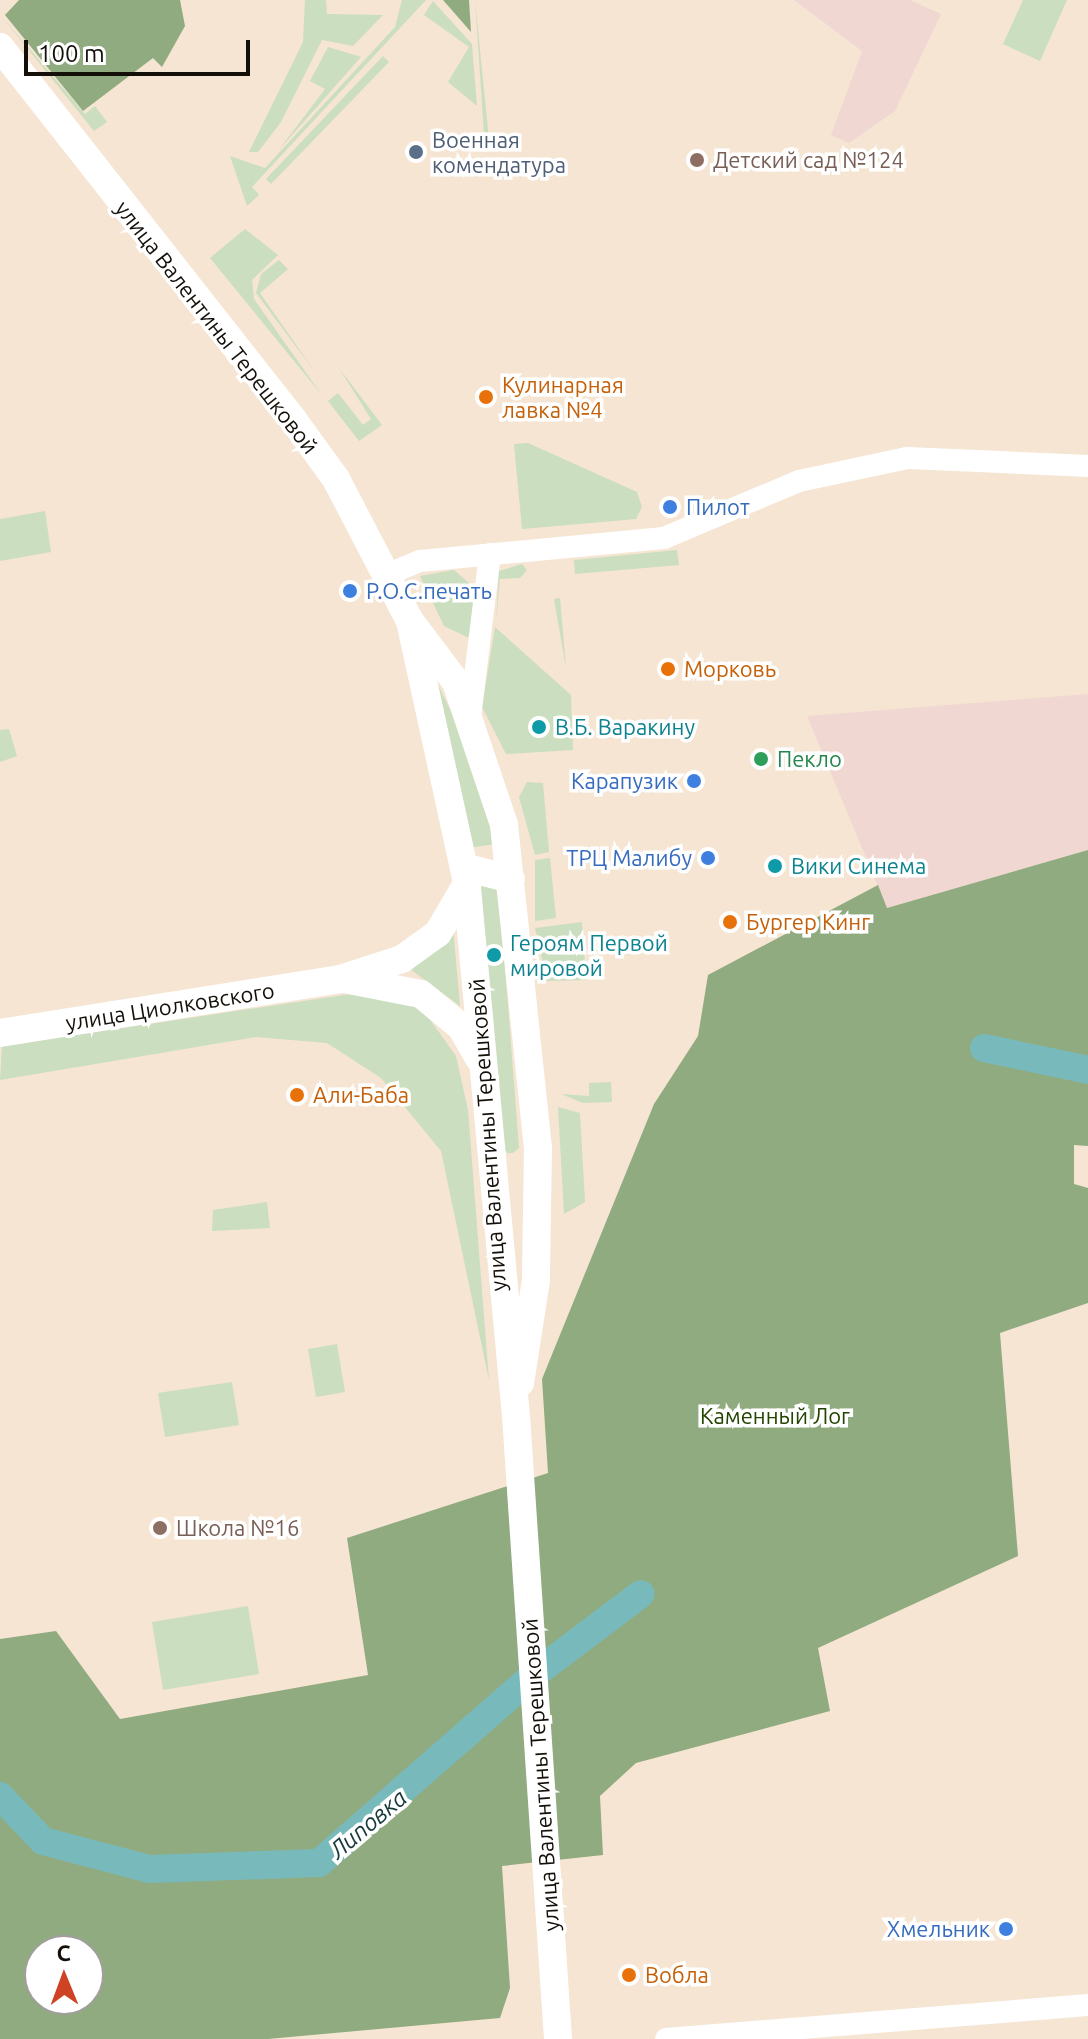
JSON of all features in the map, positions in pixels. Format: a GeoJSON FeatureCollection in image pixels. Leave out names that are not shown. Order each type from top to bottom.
{"type":"FeatureCollection","features":[{"type":"Feature","properties":{"kind":"main road","name":"улица Валентины Терешковой"},"geometry":{"type":"LineString","coordinates":[[0,47],[294,421],[389,574],[410,621],[466,877],[516,1424],[558,2039]]}},
{"type":"Feature","properties":{"kind":"main road","name":"улица Валентины Терешковой"},"geometry":{"type":"LineString","coordinates":[[410,621],[456,682],[470,717],[496,791],[511,879],[538,1147],[539,1222],[516,1424]]}},
{"type":"Feature","properties":{"kind":"main road"},"geometry":{"type":"LineString","coordinates":[[340,979],[402,959],[438,933],[466,877],[486,867],[511,879]]}},
{"type":"Feature","properties":{"kind":"main road"},"geometry":{"type":"LineString","coordinates":[[340,979],[421,994],[461,1027],[483,1065]]}},
{"type":"Feature","properties":{"kind":"main road","name":"улица Циолковского"},"geometry":{"type":"LineString","coordinates":[[0,1033],[340,979]]}},
{"type":"Feature","properties":{"kind":"main road"},"geometry":{"type":"LineString","coordinates":[[538,1147],[521,1166],[493,1173],[510,1208],[539,1222]]}},
{"type":"Feature","properties":{"kind":"street"},"geometry":{"type":"LineString","coordinates":[[389,574],[453,557],[664,538],[799,481],[907,458],[1088,466]]}},
{"type":"Feature","properties":{"kind":"street"},"geometry":{"type":"LineString","coordinates":[[470,717],[490,554]]}},
{"type":"Feature","properties":{"kind":"street"},"geometry":{"type":"LineString","coordinates":[[453,557],[479,566],[488,583]]}},
{"type":"Feature","properties":{"kind":"street"},"geometry":{"type":"LineString","coordinates":[[666,2039],[830,2032],[1088,2005]]}},
{"type":"Feature","properties":{"kind":"shaded area"},"geometry":{"type":"Polygon","coordinates":[[[794,0],[910,0],[941,14],[895,111],[849,143],[831,135],[862,51],[794,0]]]}},
{"type":"Feature","properties":{"kind":"shaded area"},"geometry":{"type":"Polygon","coordinates":[[[1088,694],[1088,850],[887,908],[807,716],[1088,694]]]}},
{"type":"Feature","properties":{"kind":"green space"},"geometry":{"type":"Polygon","coordinates":[[[19,0],[180,0],[185,26],[162,67],[153,58],[83,111],[5,15],[19,0]]]}},
{"type":"Feature","properties":{"kind":"green space"},"geometry":{"type":"Polygon","coordinates":[[[305,0],[326,0],[327,14],[383,15],[353,46],[322,40],[281,122],[258,152],[249,152],[303,42],[305,0]]]}},
{"type":"Feature","properties":{"kind":"green space"},"geometry":{"type":"Polygon","coordinates":[[[402,0],[426,0],[252,187],[259,195],[247,206],[230,156],[265,168],[395,27],[402,0]]]}},
{"type":"Feature","properties":{"kind":"green space"},"geometry":{"type":"Polygon","coordinates":[[[443,0],[469,0],[471,32],[443,0]]]}},
{"type":"Feature","properties":{"kind":"green space"},"geometry":{"type":"Polygon","coordinates":[[[475,0],[490,149],[485,150],[485,149],[475,0]]]}},
{"type":"Feature","properties":{"kind":"green space"},"geometry":{"type":"Polygon","coordinates":[[[1023,0],[1067,0],[1040,61],[1003,44],[1023,0]]]}},
{"type":"Feature","properties":{"kind":"green space"},"geometry":{"type":"Polygon","coordinates":[[[433,1],[472,44],[477,106],[448,82],[469,47],[424,15],[433,1]]]}},
{"type":"Feature","properties":{"kind":"green space"},"geometry":{"type":"Polygon","coordinates":[[[3,18],[85,114],[95,106],[107,122],[94,131],[3,18]]]}},
{"type":"Feature","properties":{"kind":"green space"},"geometry":{"type":"Polygon","coordinates":[[[328,47],[361,57],[278,151],[325,89],[310,81],[328,47]]]}},
{"type":"Feature","properties":{"kind":"green space"},"geometry":{"type":"Polygon","coordinates":[[[383,56],[389,62],[271,184],[266,179],[383,56]]]}},
{"type":"Feature","properties":{"kind":"green space"},"geometry":{"type":"Polygon","coordinates":[[[245,229],[278,255],[252,280],[254,299],[321,394],[210,258],[245,229]]]}},
{"type":"Feature","properties":{"kind":"green space"},"geometry":{"type":"Polygon","coordinates":[[[279,260],[288,269],[260,293],[315,372],[256,293],[261,274],[279,260]]]}},
{"type":"Feature","properties":{"kind":"green space"},"geometry":{"type":"Polygon","coordinates":[[[339,368],[382,425],[359,441],[328,401],[338,393],[363,425],[371,419],[339,368]]]}},
{"type":"Feature","properties":{"kind":"green space"},"geometry":{"type":"Polygon","coordinates":[[[528,443],[637,492],[642,507],[636,519],[522,529],[514,444],[528,443]]]}},
{"type":"Feature","properties":{"kind":"green space"},"geometry":{"type":"Polygon","coordinates":[[[45,511],[51,552],[0,561],[0,519],[45,511]]]}},
{"type":"Feature","properties":{"kind":"green space"},"geometry":{"type":"Polygon","coordinates":[[[677,550],[679,565],[575,574],[574,560],[677,550]]]}},
{"type":"Feature","properties":{"kind":"green space"},"geometry":{"type":"Polygon","coordinates":[[[522,564],[527,570],[520,578],[500,579],[496,621],[499,571],[522,564]]]}},
{"type":"Feature","properties":{"kind":"green space"},"geometry":{"type":"Polygon","coordinates":[[[454,570],[476,589],[471,639],[444,626],[420,576],[454,570]]]}},
{"type":"Feature","properties":{"kind":"green space"},"geometry":{"type":"Polygon","coordinates":[[[560,598],[566,668],[554,599],[560,598]]]}},
{"type":"Feature","properties":{"kind":"green space"},"geometry":{"type":"Polygon","coordinates":[[[495,627],[571,695],[573,750],[506,754],[482,707],[495,627]]]}},
{"type":"Feature","properties":{"kind":"green space"},"geometry":{"type":"Polygon","coordinates":[[[423,654],[463,736],[496,844],[468,848],[423,654]]]}},
{"type":"Feature","properties":{"kind":"green space"},"geometry":{"type":"Polygon","coordinates":[[[9,729],[17,756],[0,762],[0,730],[9,729]]]}},
{"type":"Feature","properties":{"kind":"green space"},"geometry":{"type":"Polygon","coordinates":[[[527,782],[543,783],[549,852],[535,855],[519,797],[527,782]]]}},
{"type":"Feature","properties":{"kind":"green space","name":"Каменный Лог"},"geometry":{"type":"Polygon","coordinates":[[[1088,850],[1088,1146],[1074,1145],[1074,1184],[1088,1188],[1088,1303],[1000,1333],[1018,1556],[818,1648],[830,1711],[636,1763],[600,1796],[603,1855],[502,1866],[510,1988],[500,2018],[268,2039],[0,2039],[0,1639],[56,1631],[120,1719],[368,1675],[347,1538],[548,1473],[542,1379],[654,1104],[698,1036],[708,975],[878,885],[887,908],[1088,850]]]}},
{"type":"Feature","properties":{"kind":"green space"},"geometry":{"type":"Polygon","coordinates":[[[550,858],[556,918],[535,921],[535,860],[550,858]]]}},
{"type":"Feature","properties":{"kind":"green space"},"geometry":{"type":"Polygon","coordinates":[[[479,884],[499,890],[519,1148],[513,1153],[504,1153],[479,884]]]}},
{"type":"Feature","properties":{"kind":"green space"},"geometry":{"type":"Polygon","coordinates":[[[582,922],[586,980],[547,981],[535,928],[582,922]]]}},
{"type":"Feature","properties":{"kind":"green space"},"geometry":{"type":"Polygon","coordinates":[[[453,927],[460,1006],[410,969],[453,927]]]}},
{"type":"Feature","properties":{"kind":"green space"},"geometry":{"type":"Polygon","coordinates":[[[357,993],[419,1004],[456,1056],[468,1110],[489,1380],[441,1151],[381,1078],[327,1043],[256,1037],[0,1080],[2,1046],[357,993]]]}},
{"type":"Feature","properties":{"kind":"green space"},"geometry":{"type":"Polygon","coordinates":[[[611,1082],[612,1102],[583,1103],[561,1094],[589,1096],[589,1083],[611,1082]]]}},
{"type":"Feature","properties":{"kind":"green space"},"geometry":{"type":"Polygon","coordinates":[[[558,1107],[580,1113],[585,1202],[564,1214],[558,1107]]]}},
{"type":"Feature","properties":{"kind":"green space"},"geometry":{"type":"Polygon","coordinates":[[[267,1202],[270,1228],[212,1231],[213,1210],[267,1202]]]}},
{"type":"Feature","properties":{"kind":"green space"},"geometry":{"type":"Polygon","coordinates":[[[337,1344],[345,1392],[316,1397],[308,1349],[337,1344]]]}},
{"type":"Feature","properties":{"kind":"green space"},"geometry":{"type":"Polygon","coordinates":[[[232,1382],[239,1425],[165,1437],[158,1393],[232,1382]]]}},
{"type":"Feature","properties":{"kind":"green space"},"geometry":{"type":"Polygon","coordinates":[[[248,1606],[259,1674],[163,1690],[152,1622],[248,1606]]]}},
{"type":"Feature","properties":{"kind":"waterway","name":"Липовка"},"geometry":{"type":"LineString","coordinates":[[984,1048],[1088,1070]]}},
{"type":"Feature","properties":{"kind":"waterway","name":"Липовка"},"geometry":{"type":"LineString","coordinates":[[0,1796],[43,1841],[150,1869],[319,1863],[536,1673],[641,1594]]}},
{"type":"Feature","properties":{"kind":"place","name":"Военная комендатура"},"geometry":{"type":"Point","coordinates":[416,152]}},
{"type":"Feature","properties":{"kind":"place","name":"Детский сад №124"},"geometry":{"type":"Point","coordinates":[697,160]}},
{"type":"Feature","properties":{"kind":"place","name":"Кулинарная лавка №4"},"geometry":{"type":"Point","coordinates":[486,397]}},
{"type":"Feature","properties":{"kind":"place","name":"Пилот"},"geometry":{"type":"Point","coordinates":[670,507]}},
{"type":"Feature","properties":{"kind":"place","name":"Р.О.С.печать"},"geometry":{"type":"Point","coordinates":[350,591]}},
{"type":"Feature","properties":{"kind":"place","name":"Морковь"},"geometry":{"type":"Point","coordinates":[668,669]}},
{"type":"Feature","properties":{"kind":"place","name":"В.Б. Варакину"},"geometry":{"type":"Point","coordinates":[539,727]}},
{"type":"Feature","properties":{"kind":"place","name":"Пекло"},"geometry":{"type":"Point","coordinates":[761,759]}},
{"type":"Feature","properties":{"kind":"place","name":"Карапузик"},"geometry":{"type":"Point","coordinates":[694,781]}},
{"type":"Feature","properties":{"kind":"place","name":"ТРЦ Малибу"},"geometry":{"type":"Point","coordinates":[708,858]}},
{"type":"Feature","properties":{"kind":"place","name":"Вики Синема"},"geometry":{"type":"Point","coordinates":[775,866]}},
{"type":"Feature","properties":{"kind":"place","name":"Бургер Кинг"},"geometry":{"type":"Point","coordinates":[730,922]}},
{"type":"Feature","properties":{"kind":"place","name":"Героям Первой мировой"},"geometry":{"type":"Point","coordinates":[494,955]}},
{"type":"Feature","properties":{"kind":"place","name":"Али-Баба"},"geometry":{"type":"Point","coordinates":[297,1095]}},
{"type":"Feature","properties":{"kind":"place","name":"Школа №16"},"geometry":{"type":"Point","coordinates":[160,1528]}},
{"type":"Feature","properties":{"kind":"place","name":"Хмельник"},"geometry":{"type":"Point","coordinates":[1006,1929]}},
{"type":"Feature","properties":{"kind":"place","name":"Вобла"},"geometry":{"type":"Point","coordinates":[629,1975]}}]}
